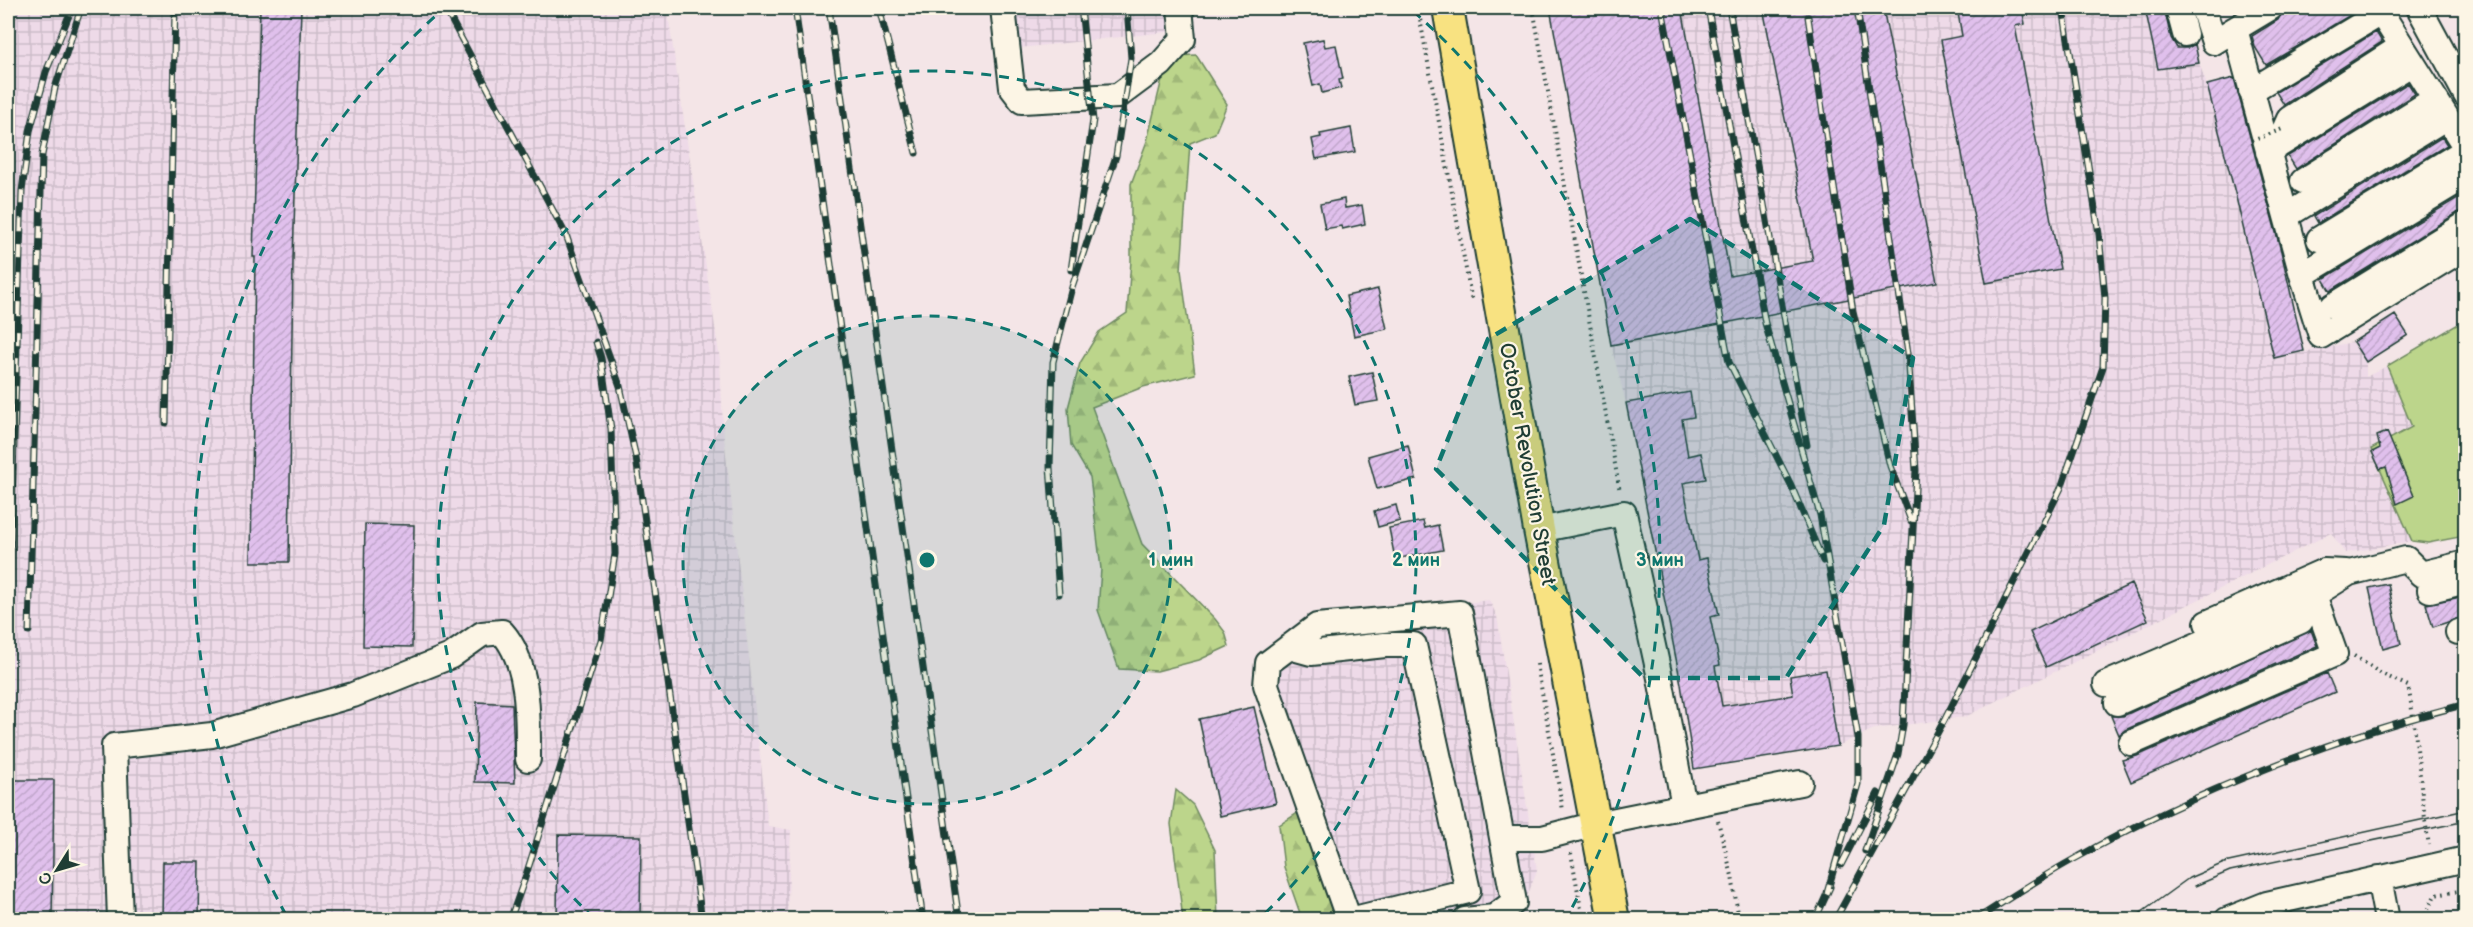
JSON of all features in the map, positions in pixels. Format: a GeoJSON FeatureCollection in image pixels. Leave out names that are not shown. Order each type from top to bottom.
{"type":"FeatureCollection","features":[{"type":"Feature","properties":{"kind":"main road","name":"October Revolution Street"},"geometry":{"type":"LineString","coordinates":[[1448,8],[1539,530],[1614,920]]}},
{"type":"Feature","properties":{"kind":"street"},"geometry":{"type":"LineString","coordinates":[[1003,8],[1012,88],[1022,101],[1118,96],[1161,64],[1183,39],[1180,8]]}},
{"type":"Feature","properties":{"kind":"street"},"geometry":{"type":"LineString","coordinates":[[2178,8],[2185,34]]}},
{"type":"Feature","properties":{"kind":"street"},"geometry":{"type":"LineString","coordinates":[[2203,8],[2214,42],[2270,8]]}},
{"type":"Feature","properties":{"kind":"street"},"geometry":{"type":"LineString","coordinates":[[2319,239],[2466,149],[2435,99],[2417,54],[2419,8]]}},
{"type":"Feature","properties":{"kind":"street"},"geometry":{"type":"LineString","coordinates":[[2252,91],[2375,13],[2463,104]]}},
{"type":"Feature","properties":{"kind":"street"},"geometry":{"type":"LineString","coordinates":[[2235,30],[2252,91],[2260,147],[2286,216],[2321,336],[2466,247]]}},
{"type":"Feature","properties":{"kind":"street"},"geometry":{"type":"LineString","coordinates":[[2285,128],[2289,119],[2417,54]]}},
{"type":"Feature","properties":{"kind":"street"},"geometry":{"type":"LineString","coordinates":[[2260,147],[2417,54]]}},
{"type":"Feature","properties":{"kind":"street"},"geometry":{"type":"LineString","coordinates":[[2303,180],[2435,99]]}},
{"type":"Feature","properties":{"kind":"street"},"geometry":{"type":"LineString","coordinates":[[2286,216],[2437,123]]}},
{"type":"Feature","properties":{"kind":"street"},"geometry":{"type":"LineString","coordinates":[[2302,275],[2466,176]]}},
{"type":"Feature","properties":{"kind":"street"},"geometry":{"type":"LineString","coordinates":[[2333,306],[2466,224]]}},
{"type":"Feature","properties":{"kind":"street"},"geometry":{"type":"LineString","coordinates":[[1539,530],[1624,513],[1660,678],[1684,806]]}},
{"type":"Feature","properties":{"kind":"street"},"geometry":{"type":"LineString","coordinates":[[2222,656],[2206,623],[2324,571],[2349,573],[2406,559],[2421,574],[2466,563]]}},
{"type":"Feature","properties":{"kind":"street"},"geometry":{"type":"LineString","coordinates":[[2301,621],[2222,656],[2111,694],[2314,596],[2349,573]]}},
{"type":"Feature","properties":{"kind":"street"},"geometry":{"type":"LineString","coordinates":[[2430,590],[2466,581]]}},
{"type":"Feature","properties":{"kind":"street"},"geometry":{"type":"LineString","coordinates":[[2131,743],[2335,654],[2314,596]]}},
{"type":"Feature","properties":{"kind":"street"},"geometry":{"type":"LineString","coordinates":[[1289,647],[1311,653],[1385,645],[1414,645],[1468,891],[1350,920],[1266,685],[1268,663],[1289,647],[1317,626],[1460,613],[1514,902],[1494,917],[1465,920]]}},
{"type":"Feature","properties":{"kind":"street"},"geometry":{"type":"LineString","coordinates":[[120,920],[114,746],[212,735],[353,695],[451,656],[482,634],[502,632],[514,645],[527,704],[528,759]]}},
{"type":"Feature","properties":{"kind":"street"},"geometry":{"type":"LineString","coordinates":[[1502,838],[1542,838],[1596,824],[1800,783]]}},
{"type":"Feature","properties":{"kind":"street"},"geometry":{"type":"LineString","coordinates":[[2228,920],[2266,904],[2466,859]]}},
{"type":"Feature","properties":{"kind":"street"},"geometry":{"type":"LineString","coordinates":[[2379,878],[2387,920]]}},
{"type":"Feature","properties":{"kind":"path"},"geometry":{"type":"LineString","coordinates":[[1533,8],[1624,513]]}},
{"type":"Feature","properties":{"kind":"path"},"geometry":{"type":"LineString","coordinates":[[2260,147],[2285,128]]}},
{"type":"Feature","properties":{"kind":"path"},"geometry":{"type":"LineString","coordinates":[[2335,654],[2358,657],[2380,673],[2408,686],[2414,717],[2420,787],[2430,846]]}},
{"type":"Feature","properties":{"kind":"path"},"geometry":{"type":"LineString","coordinates":[[1713,800],[1732,876],[1739,920]]}},
{"type":"Feature","properties":{"kind":"path"},"geometry":{"type":"LineString","coordinates":[[2423,920],[2435,895],[2466,890]]}},
{"type":"Feature","properties":{"kind":"highlighted area"},"geometry":{"type":"Polygon","coordinates":[[[1690,219],[1913,358],[1884,525],[1786,678],[1644,678],[1436,469],[1488,339],[1690,219]]]}},
{"type":"Feature","properties":{"kind":"shaded area"},"geometry":{"type":"Polygon","coordinates":[[[8,8],[667,8],[720,360],[723,428],[768,826],[791,830],[787,919],[8,919],[8,8]]]}},
{"type":"Feature","properties":{"kind":"shaded area"},"geometry":{"type":"Polygon","coordinates":[[[1013,8],[1174,8],[1176,18],[1167,32],[1019,48],[1013,8]]]}},
{"type":"Feature","properties":{"kind":"shaded area"},"geometry":{"type":"Polygon","coordinates":[[[1550,8],[2145,8],[2158,69],[2199,63],[2207,85],[2235,193],[2274,358],[2353,342],[2366,362],[2366,377],[2387,366],[2412,427],[2371,449],[2412,541],[2345,553],[2331,533],[1965,717],[1874,729],[1838,746],[1694,769],[1626,403],[1611,345],[1550,8]]]}},
{"type":"Feature","properties":{"kind":"shaded area"},"geometry":{"type":"Polygon","coordinates":[[[1489,600],[1497,616],[1537,870],[1519,919],[1349,919],[1339,902],[1254,685],[1293,626],[1489,600]]]}},
{"type":"Feature","properties":{"kind":"green space"},"geometry":{"type":"Polygon","coordinates":[[[1196,55],[1227,104],[1215,133],[1190,143],[1181,270],[1195,374],[1143,387],[1092,407],[1142,544],[1215,619],[1225,632],[1229,646],[1199,660],[1157,671],[1119,669],[1098,610],[1101,569],[1090,477],[1071,445],[1068,408],[1080,363],[1099,332],[1127,313],[1131,261],[1131,184],[1147,141],[1162,79],[1174,56],[1196,55]]]}},
{"type":"Feature","properties":{"kind":"green space"},"geometry":{"type":"Polygon","coordinates":[[[2465,320],[2465,536],[2428,543],[2412,541],[2371,449],[2412,427],[2387,366],[2465,320]]]}},
{"type":"Feature","properties":{"kind":"green space"},"geometry":{"type":"Polygon","coordinates":[[[1176,790],[1193,805],[1215,850],[1218,919],[1183,919],[1171,824],[1176,790]]]}},
{"type":"Feature","properties":{"kind":"green space"},"geometry":{"type":"Polygon","coordinates":[[[1302,810],[1349,919],[1302,919],[1284,867],[1279,825],[1302,810]]]}},
{"type":"Feature","properties":{"kind":"building"},"geometry":{"type":"Polygon","coordinates":[[[260,8],[301,8],[293,258],[289,562],[251,562],[255,257],[253,257],[260,8]]]}},
{"type":"Feature","properties":{"kind":"building"},"geometry":{"type":"Polygon","coordinates":[[[1550,8],[1682,8],[1730,276],[1813,261],[1763,8],[1883,8],[1937,282],[1611,345],[1550,8]]]}},
{"type":"Feature","properties":{"kind":"building"},"geometry":{"type":"Polygon","coordinates":[[[1988,8],[2022,8],[2025,24],[2015,26],[2060,269],[1986,283],[1941,40],[1962,36],[1958,13],[1988,8]]]}},
{"type":"Feature","properties":{"kind":"building"},"geometry":{"type":"Polygon","coordinates":[[[2145,8],[2164,8],[2171,38],[2177,48],[2188,48],[2195,44],[2199,63],[2158,69],[2145,8]]]}},
{"type":"Feature","properties":{"kind":"building"},"geometry":{"type":"Polygon","coordinates":[[[2284,8],[2362,8],[2266,65],[2255,47],[2252,36],[2278,20],[2284,8]]]}},
{"type":"Feature","properties":{"kind":"building"},"geometry":{"type":"Polygon","coordinates":[[[2376,32],[2382,42],[2284,105],[2276,92],[2376,32]]]}},
{"type":"Feature","properties":{"kind":"building"},"geometry":{"type":"Polygon","coordinates":[[[1323,39],[1325,47],[1336,45],[1343,79],[1339,80],[1341,88],[1322,93],[1320,84],[1313,86],[1303,43],[1323,39]]]}},
{"type":"Feature","properties":{"kind":"building"},"geometry":{"type":"Polygon","coordinates":[[[2234,78],[2281,251],[2304,351],[2274,358],[2207,85],[2234,78]]]}},
{"type":"Feature","properties":{"kind":"building"},"geometry":{"type":"Polygon","coordinates":[[[2408,83],[2415,94],[2296,169],[2288,156],[2408,83]]]}},
{"type":"Feature","properties":{"kind":"building"},"geometry":{"type":"Polygon","coordinates":[[[1351,128],[1355,152],[1316,159],[1312,139],[1321,137],[1320,134],[1351,128]]]}},
{"type":"Feature","properties":{"kind":"building"},"geometry":{"type":"Polygon","coordinates":[[[2442,137],[2447,145],[2318,223],[2314,216],[2442,137]]]}},
{"type":"Feature","properties":{"kind":"building"},"geometry":{"type":"Polygon","coordinates":[[[2466,193],[2466,210],[2459,212],[2330,291],[2323,279],[2466,193]]]}},
{"type":"Feature","properties":{"kind":"building"},"geometry":{"type":"Polygon","coordinates":[[[1344,199],[1345,208],[1362,205],[1365,224],[1342,229],[1341,226],[1325,229],[1320,204],[1344,199]]]}},
{"type":"Feature","properties":{"kind":"building"},"geometry":{"type":"Polygon","coordinates":[[[1378,289],[1387,329],[1354,336],[1346,296],[1378,289]]]}},
{"type":"Feature","properties":{"kind":"building"},"geometry":{"type":"Polygon","coordinates":[[[2395,315],[2408,335],[2366,362],[2353,342],[2395,315]]]}},
{"type":"Feature","properties":{"kind":"building"},"geometry":{"type":"Polygon","coordinates":[[[1372,372],[1378,401],[1355,405],[1349,377],[1372,372]]]}},
{"type":"Feature","properties":{"kind":"building"},"geometry":{"type":"Polygon","coordinates":[[[1690,392],[1694,417],[1682,419],[1688,456],[1701,453],[1706,479],[1683,483],[1698,560],[1707,558],[1719,615],[1710,617],[1720,665],[1715,666],[1722,706],[1793,695],[1790,676],[1826,670],[1838,746],[1694,769],[1681,684],[1626,403],[1690,392]]]}},
{"type":"Feature","properties":{"kind":"building"},"geometry":{"type":"Polygon","coordinates":[[[2387,432],[2414,496],[2397,504],[2386,467],[2380,469],[2372,452],[2380,448],[2377,436],[2387,432]]]}},
{"type":"Feature","properties":{"kind":"building"},"geometry":{"type":"Polygon","coordinates":[[[1408,445],[1416,479],[1377,489],[1368,456],[1408,445]]]}},
{"type":"Feature","properties":{"kind":"building"},"geometry":{"type":"Polygon","coordinates":[[[1396,505],[1400,521],[1378,527],[1374,511],[1396,505]]]}},
{"type":"Feature","properties":{"kind":"building"},"geometry":{"type":"Polygon","coordinates":[[[1423,521],[1425,528],[1438,525],[1443,550],[1395,559],[1389,528],[1423,521]]]}},
{"type":"Feature","properties":{"kind":"building"},"geometry":{"type":"Polygon","coordinates":[[[365,524],[414,525],[412,647],[363,646],[365,524]]]}},
{"type":"Feature","properties":{"kind":"building"},"geometry":{"type":"Polygon","coordinates":[[[2131,584],[2148,620],[2046,667],[2030,632],[2131,584]]]}},
{"type":"Feature","properties":{"kind":"building"},"geometry":{"type":"Polygon","coordinates":[[[2388,584],[2401,644],[2383,649],[2369,588],[2388,584]]]}},
{"type":"Feature","properties":{"kind":"building"},"geometry":{"type":"Polygon","coordinates":[[[2466,596],[2466,616],[2433,627],[2426,604],[2466,596]]]}},
{"type":"Feature","properties":{"kind":"building"},"geometry":{"type":"Polygon","coordinates":[[[2311,630],[2317,646],[2125,730],[2119,735],[2111,716],[2123,716],[2311,630]]]}},
{"type":"Feature","properties":{"kind":"building"},"geometry":{"type":"Polygon","coordinates":[[[2327,673],[2335,692],[2131,782],[2122,760],[2137,756],[2327,673]]]}},
{"type":"Feature","properties":{"kind":"building"},"geometry":{"type":"Polygon","coordinates":[[[477,702],[512,704],[515,783],[475,782],[477,702]]]}},
{"type":"Feature","properties":{"kind":"building"},"geometry":{"type":"Polygon","coordinates":[[[1254,707],[1276,803],[1220,816],[1199,719],[1254,707]]]}},
{"type":"Feature","properties":{"kind":"building"},"geometry":{"type":"Polygon","coordinates":[[[8,780],[54,780],[52,920],[8,920],[8,780]]]}},
{"type":"Feature","properties":{"kind":"building"},"geometry":{"type":"Polygon","coordinates":[[[558,835],[641,836],[640,920],[557,920],[558,835]]]}},
{"type":"Feature","properties":{"kind":"building"},"geometry":{"type":"Polygon","coordinates":[[[163,862],[200,862],[199,920],[162,920],[163,862]]]}},
{"type":"Feature","properties":{"kind":"tram line"},"geometry":{"type":"LineString","coordinates":[[2131,920],[2189,878],[2224,863],[2466,810]]}},
{"type":"Feature","properties":{"kind":"tram line"},"geometry":{"type":"LineString","coordinates":[[2195,886],[2230,871],[2466,821]]}},
{"type":"Feature","properties":{"kind":"railway"},"geometry":{"type":"LineString","coordinates":[[8,624],[22,191],[30,131],[46,72],[72,8]]}},
{"type":"Feature","properties":{"kind":"railway"},"geometry":{"type":"LineString","coordinates":[[29,631],[42,155],[55,88],[81,8]]}},
{"type":"Feature","properties":{"kind":"railway"},"geometry":{"type":"LineString","coordinates":[[166,423],[175,8]]}},
{"type":"Feature","properties":{"kind":"railway"},"geometry":{"type":"LineString","coordinates":[[445,8],[566,235],[620,386],[636,458],[702,920]]}},
{"type":"Feature","properties":{"kind":"railway"},"geometry":{"type":"LineString","coordinates":[[795,8],[923,920]]}},
{"type":"Feature","properties":{"kind":"railway"},"geometry":{"type":"LineString","coordinates":[[829,8],[959,920]]}},
{"type":"Feature","properties":{"kind":"railway"},"geometry":{"type":"LineString","coordinates":[[879,8],[916,153]]}},
{"type":"Feature","properties":{"kind":"railway"},"geometry":{"type":"LineString","coordinates":[[1071,270],[1093,120],[1081,8]]}},
{"type":"Feature","properties":{"kind":"railway"},"geometry":{"type":"LineString","coordinates":[[1059,594],[1050,467],[1053,362],[1072,287],[1116,156],[1131,58],[1127,8]]}},
{"type":"Feature","properties":{"kind":"railway"},"geometry":{"type":"LineString","coordinates":[[1662,8],[1729,362],[1791,485],[1823,561]]}},
{"type":"Feature","properties":{"kind":"railway"},"geometry":{"type":"LineString","coordinates":[[1708,8],[1765,323],[1820,515],[1858,737],[1858,784],[1827,893]]}},
{"type":"Feature","properties":{"kind":"railway"},"geometry":{"type":"LineString","coordinates":[[1729,8],[1807,445]]}},
{"type":"Feature","properties":{"kind":"railway"},"geometry":{"type":"LineString","coordinates":[[1857,8],[1908,353],[1916,470],[1903,725],[1898,754],[1865,851]]}},
{"type":"Feature","properties":{"kind":"railway"},"geometry":{"type":"LineString","coordinates":[[1835,920],[1945,719],[2061,488],[2103,367],[2105,298],[2099,234],[2063,8]]}},
{"type":"Feature","properties":{"kind":"railway"},"geometry":{"type":"LineString","coordinates":[[1808,17],[1853,311],[1890,466],[1911,521]]}},
{"type":"Feature","properties":{"kind":"railway"},"geometry":{"type":"LineString","coordinates":[[510,920],[601,640],[615,554],[611,429],[601,358],[596,342]]}},
{"type":"Feature","properties":{"kind":"railway"},"geometry":{"type":"LineString","coordinates":[[1975,920],[2076,858],[2217,789],[2316,750],[2416,717],[2466,704]]}},
{"type":"Feature","properties":{"kind":"railway"},"geometry":{"type":"LineString","coordinates":[[1841,865],[1878,793]]}},
{"type":"Feature","properties":{"kind":"railway"},"geometry":{"type":"LineString","coordinates":[[1815,920],[1830,887]]}}]}
